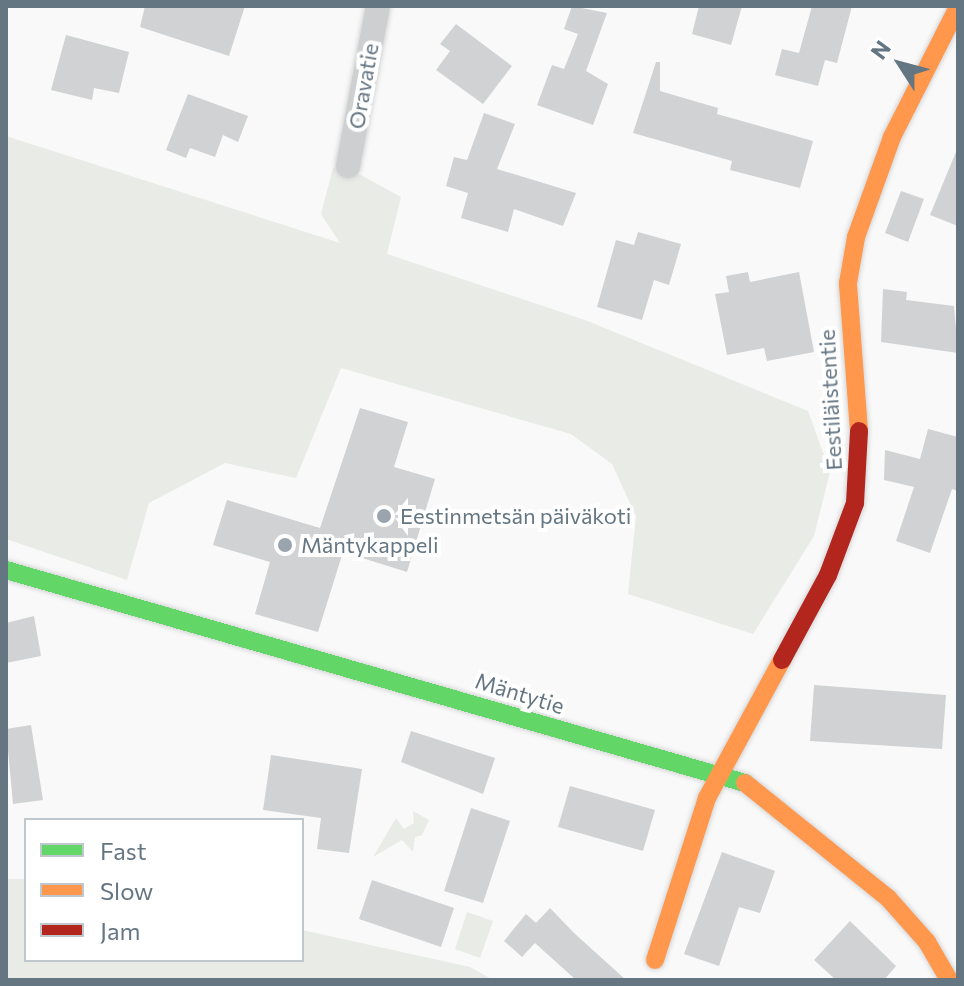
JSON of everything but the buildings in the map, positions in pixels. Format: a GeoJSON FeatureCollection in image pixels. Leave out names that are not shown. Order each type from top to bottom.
{"type":"FeatureCollection","features":[{"type":"Feature","properties":{"kind":"street","name":"Oravatie"},"geometry":{"type":"LineString","coordinates":[[348,166],[378,6]]}},
{"type":"Feature","properties":{"kind":"street","name":"Eestiläistentie"},"geometry":{"type":"LineString","coordinates":[[655,960],[694,832],[718,773],[828,575],[855,503],[859,428],[848,283],[856,237],[892,137],[958,7]]}},
{"type":"Feature","properties":{"kind":"street","name":"Mäntytie"},"geometry":{"type":"LineString","coordinates":[[6,570],[718,773],[750,785],[888,898],[927,942],[949,980]]}},
{"type":"Feature","properties":{"kind":"shaded area"},"geometry":{"type":"Polygon","coordinates":[[[6,136],[340,243],[321,214],[333,168],[359,174],[401,197],[387,254],[585,320],[808,411],[830,472],[814,536],[753,634],[628,594],[636,516],[612,464],[571,434],[341,368],[296,478],[225,463],[149,503],[127,580],[6,539],[6,136]]]}},
{"type":"Feature","properties":{"kind":"shaded area"},"geometry":{"type":"Polygon","coordinates":[[[413,811],[429,820],[422,835],[415,837],[413,852],[402,840],[373,857],[396,818],[404,829],[414,823],[413,811]]]}},
{"type":"Feature","properties":{"kind":"shaded area"},"geometry":{"type":"Polygon","coordinates":[[[6,879],[24,879],[24,962],[304,962],[304,930],[470,967],[493,980],[6,980],[6,879]]]}},
{"type":"Feature","properties":{"kind":"shaded area"},"geometry":{"type":"Polygon","coordinates":[[[467,912],[493,921],[480,958],[455,949],[467,912]]]}},
{"type":"Feature","properties":{"kind":"traffic: fast"},"geometry":{"type":"LineString","coordinates":[[6,570],[745,783]]}},
{"type":"Feature","properties":{"kind":"traffic: slow"},"geometry":{"type":"LineString","coordinates":[[859,431],[848,283],[856,237],[892,137],[958,7]]}},
{"type":"Feature","properties":{"kind":"traffic: slow"},"geometry":{"type":"LineString","coordinates":[[655,960],[707,798],[782,660]]}},
{"type":"Feature","properties":{"kind":"traffic: slow"},"geometry":{"type":"LineString","coordinates":[[745,783],[888,898],[927,942],[949,980]]}},
{"type":"Feature","properties":{"kind":"traffic: jam"},"geometry":{"type":"LineString","coordinates":[[782,660],[828,575],[855,503],[859,431]]}},
{"type":"Feature","properties":{"kind":"place","name":"Eestinmetsän päiväkoti"},"geometry":{"type":"Point","coordinates":[384,516]}},
{"type":"Feature","properties":{"kind":"place","name":"Mäntykappeli"},"geometry":{"type":"Point","coordinates":[285,545]}}]}
